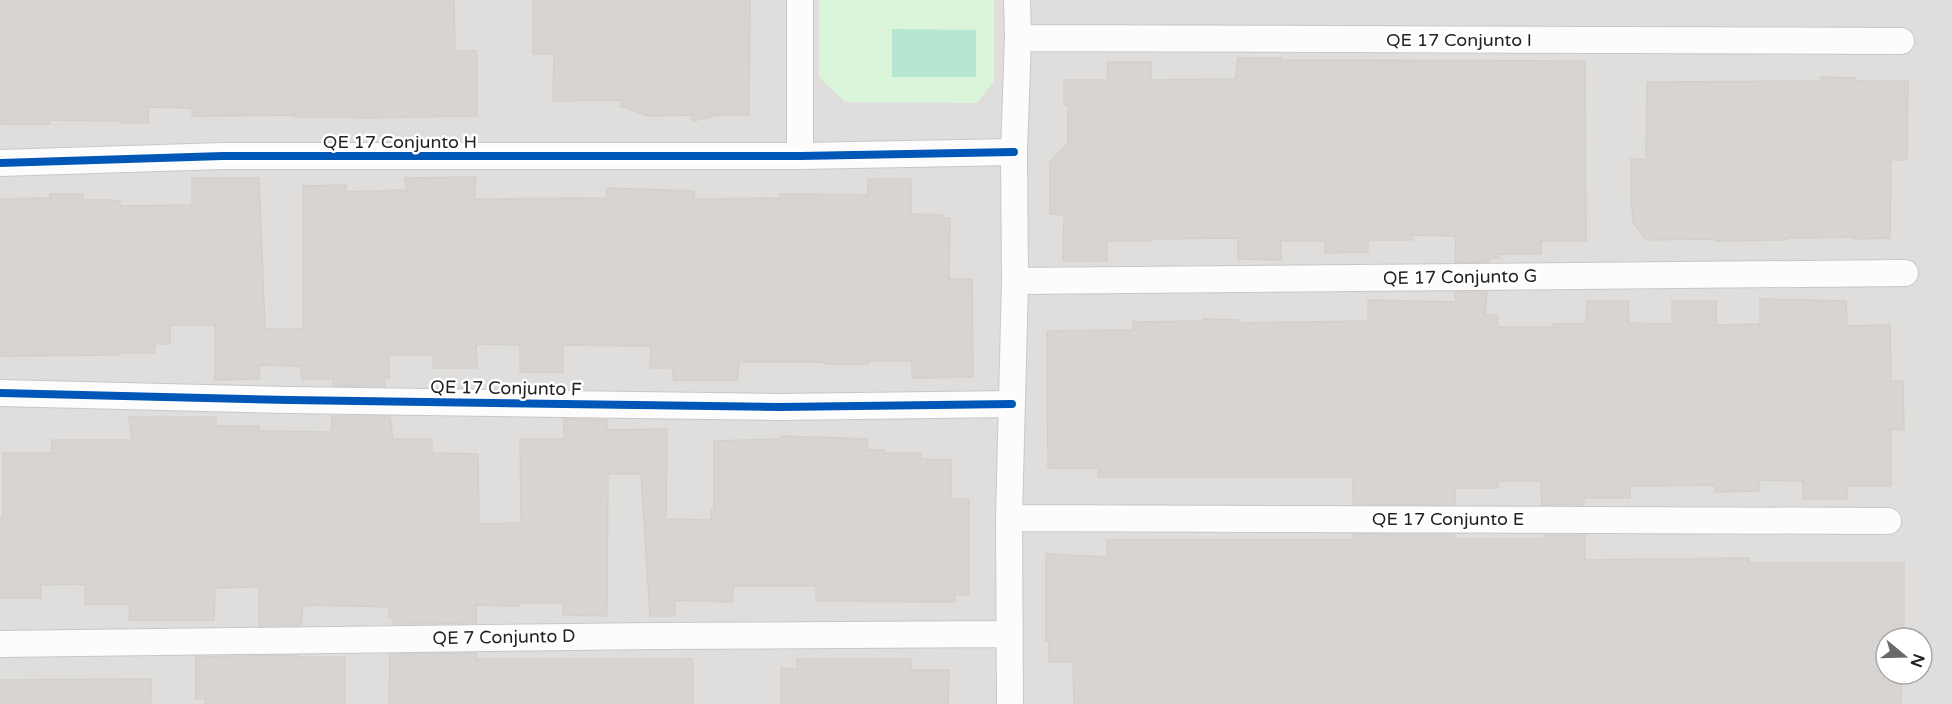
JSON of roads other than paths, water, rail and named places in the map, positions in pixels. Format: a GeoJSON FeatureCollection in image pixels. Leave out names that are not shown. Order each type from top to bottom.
{"type":"FeatureCollection","features":[{"type":"Feature","properties":{"kind":"street"},"geometry":{"type":"LineString","coordinates":[[800,0],[800,156]]}},
{"type":"Feature","properties":{"kind":"street"},"geometry":{"type":"LineString","coordinates":[[1010,704],[1009,518],[1015,281],[1014,152],[1017,0]]}},
{"type":"Feature","properties":{"kind":"street","name":"QE 17 Conjunto I"},"geometry":{"type":"LineString","coordinates":[[1018,38],[1901,42]]}},
{"type":"Feature","properties":{"kind":"street","name":"QE 17 Conjunto H"},"geometry":{"type":"LineString","coordinates":[[0,163],[223,156],[800,156],[1014,152]]}},
{"type":"Feature","properties":{"kind":"street","name":"QE 17 Conjunto G"},"geometry":{"type":"LineString","coordinates":[[1015,281],[1905,273]]}},
{"type":"Feature","properties":{"kind":"street","name":"QE 17 Conjunto F"},"geometry":{"type":"LineString","coordinates":[[0,393],[289,400],[779,407],[1012,405]]}},
{"type":"Feature","properties":{"kind":"street","name":"QE 17 Conjunto E"},"geometry":{"type":"LineString","coordinates":[[1009,518],[1888,521]]}},
{"type":"Feature","properties":{"kind":"street","name":"QE 7 Conjunto D"},"geometry":{"type":"LineString","coordinates":[[0,644],[1009,634]]}}]}
